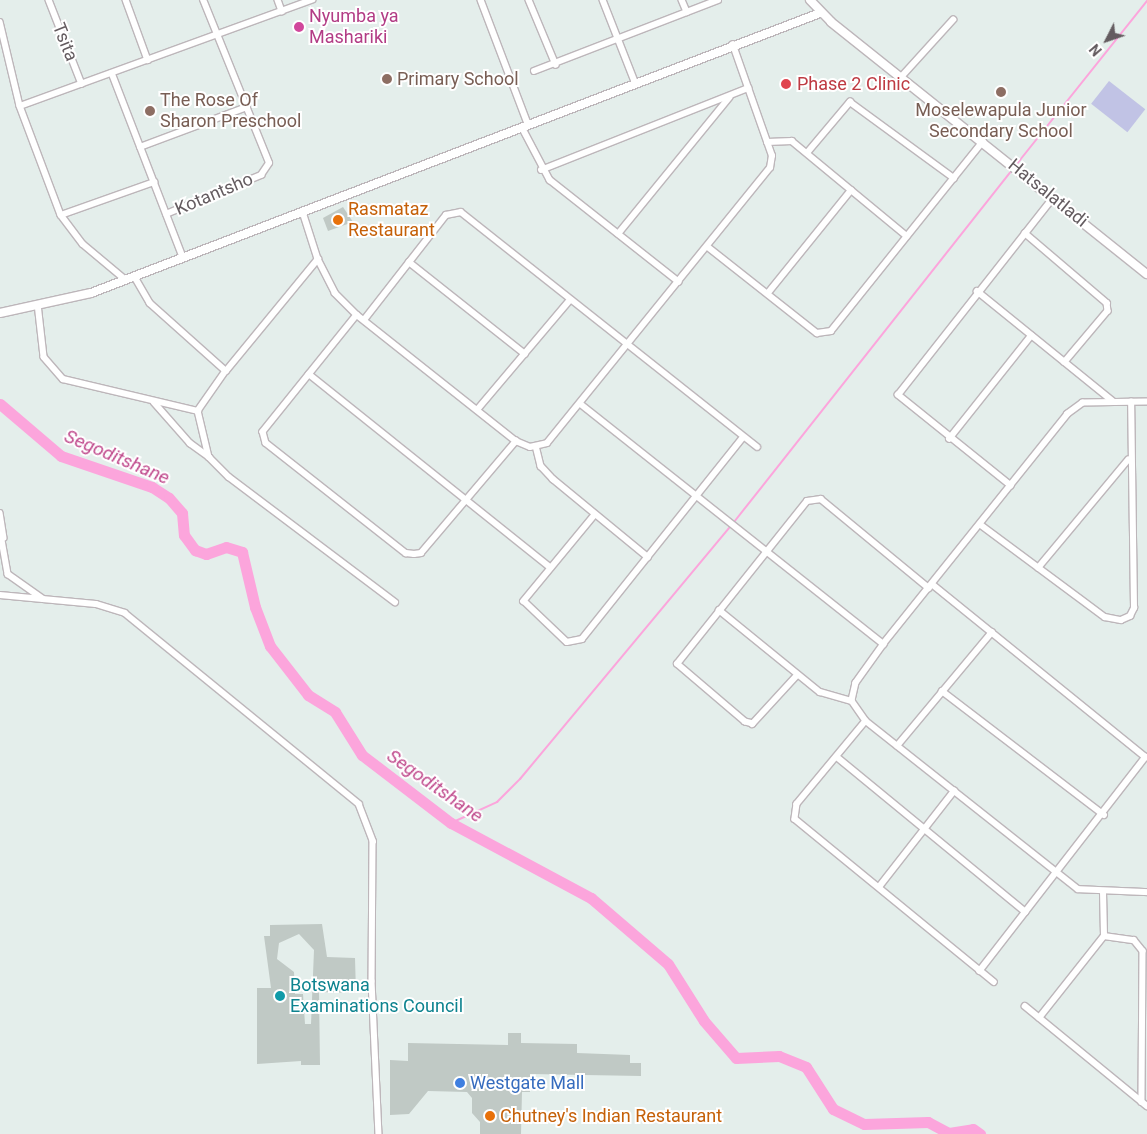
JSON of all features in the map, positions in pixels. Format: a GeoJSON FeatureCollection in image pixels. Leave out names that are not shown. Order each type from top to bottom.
{"type":"FeatureCollection","features":[{"type":"Feature","properties":{"kind":"street","name":"Tsita"},"geometry":{"type":"LineString","coordinates":[[49,0],[82,84]]}},
{"type":"Feature","properties":{"kind":"street"},"geometry":{"type":"LineString","coordinates":[[126,0],[148,60]]}},
{"type":"Feature","properties":{"kind":"street","name":"Kotantsho"},"geometry":{"type":"LineString","coordinates":[[166,214],[266,170],[269,163],[204,0]]}},
{"type":"Feature","properties":{"kind":"street"},"geometry":{"type":"LineString","coordinates":[[278,0],[282,12]]}},
{"type":"Feature","properties":{"kind":"street"},"geometry":{"type":"LineString","coordinates":[[20,106],[218,36],[312,0]]}},
{"type":"Feature","properties":{"kind":"street"},"geometry":{"type":"LineString","coordinates":[[481,0],[541,170],[679,282]]}},
{"type":"Feature","properties":{"kind":"street"},"geometry":{"type":"LineString","coordinates":[[529,0],[556,65]]}},
{"type":"Feature","properties":{"kind":"street"},"geometry":{"type":"LineString","coordinates":[[603,0],[636,84]]}},
{"type":"Feature","properties":{"kind":"street"},"geometry":{"type":"LineString","coordinates":[[682,0],[687,12]]}},
{"type":"Feature","properties":{"kind":"street"},"geometry":{"type":"LineString","coordinates":[[534,71],[556,65],[718,0]]}},
{"type":"Feature","properties":{"kind":"street","name":"Hatsalatladi"},"geometry":{"type":"LineString","coordinates":[[810,0],[820,13],[1054,197],[1147,274]]}},
{"type":"Feature","properties":{"kind":"street"},"geometry":{"type":"LineString","coordinates":[[2,310],[38,304],[135,277],[182,257],[820,13]]}},
{"type":"Feature","properties":{"kind":"street"},"geometry":{"type":"LineString","coordinates":[[902,76],[952,20]]}},
{"type":"Feature","properties":{"kind":"street"},"geometry":{"type":"LineString","coordinates":[[0,22],[20,106],[61,215],[83,244],[126,280]]}},
{"type":"Feature","properties":{"kind":"street"},"geometry":{"type":"LineString","coordinates":[[303,212],[318,259],[335,293],[357,315],[516,441],[536,446],[554,438],[582,406],[770,168],[772,156],[733,45]]}},
{"type":"Feature","properties":{"kind":"street"},"geometry":{"type":"LineString","coordinates":[[112,73],[182,257]]}},
{"type":"Feature","properties":{"kind":"street"},"geometry":{"type":"LineString","coordinates":[[541,170],[748,88]]}},
{"type":"Feature","properties":{"kind":"street"},"geometry":{"type":"LineString","coordinates":[[618,234],[730,96]]}},
{"type":"Feature","properties":{"kind":"street"},"geometry":{"type":"LineString","coordinates":[[807,152],[850,102],[954,178]]}},
{"type":"Feature","properties":{"kind":"street"},"geometry":{"type":"LineString","coordinates":[[140,147],[247,107]]}},
{"type":"Feature","properties":{"kind":"street"},"geometry":{"type":"LineString","coordinates":[[708,247],[817,333],[831,331],[983,141]]}},
{"type":"Feature","properties":{"kind":"street"},"geometry":{"type":"LineString","coordinates":[[767,142],[792,142],[807,152],[907,236]]}},
{"type":"Feature","properties":{"kind":"street"},"geometry":{"type":"LineString","coordinates":[[61,215],[154,182]]}},
{"type":"Feature","properties":{"kind":"street"},"geometry":{"type":"LineString","coordinates":[[768,294],[851,190]]}},
{"type":"Feature","properties":{"kind":"street"},"geometry":{"type":"LineString","coordinates":[[1011,486],[949,439],[898,395],[978,291],[1054,197]]}},
{"type":"Feature","properties":{"kind":"street"},"geometry":{"type":"LineString","coordinates":[[364,320],[446,214],[461,212],[757,447]]}},
{"type":"Feature","properties":{"kind":"street"},"geometry":{"type":"LineString","coordinates":[[1025,233],[1107,303],[1108,311],[1064,362]]}},
{"type":"Feature","properties":{"kind":"street"},"geometry":{"type":"LineString","coordinates":[[209,457],[198,411],[226,371],[318,259]]}},
{"type":"Feature","properties":{"kind":"street"},"geometry":{"type":"LineString","coordinates":[[409,262],[525,354]]}},
{"type":"Feature","properties":{"kind":"street"},"geometry":{"type":"LineString","coordinates":[[135,277],[150,303],[226,371]]}},
{"type":"Feature","properties":{"kind":"street"},"geometry":{"type":"LineString","coordinates":[[978,291],[1113,401]]}},
{"type":"Feature","properties":{"kind":"street"},"geometry":{"type":"LineString","coordinates":[[477,410],[570,300]]}},
{"type":"Feature","properties":{"kind":"street"},"geometry":{"type":"LineString","coordinates":[[38,304],[42,349],[55,372],[76,384],[198,411]]}},
{"type":"Feature","properties":{"kind":"street"},"geometry":{"type":"LineString","coordinates":[[357,315],[263,432],[266,443],[406,553],[421,553],[516,441]]}},
{"type":"Feature","properties":{"kind":"street"},"geometry":{"type":"LineString","coordinates":[[949,439],[1031,336]]}},
{"type":"Feature","properties":{"kind":"street"},"geometry":{"type":"LineString","coordinates":[[309,374],[550,567]]}},
{"type":"Feature","properties":{"kind":"street"},"geometry":{"type":"LineString","coordinates":[[153,401],[190,443],[209,457],[228,477],[395,602]]}},
{"type":"Feature","properties":{"kind":"street"},"geometry":{"type":"LineString","coordinates":[[852,701],[856,683],[884,644],[982,525],[1068,414],[1083,403],[1113,401],[1147,402]]}},
{"type":"Feature","properties":{"kind":"street"},"geometry":{"type":"LineString","coordinates":[[982,525],[1105,617],[1121,620],[1130,616],[1134,608],[1128,460],[1131,402]]}},
{"type":"Feature","properties":{"kind":"street"},"geometry":{"type":"LineString","coordinates":[[582,406],[698,495],[884,644]]}},
{"type":"Feature","properties":{"kind":"street"},"geometry":{"type":"LineString","coordinates":[[595,515],[550,567],[524,602],[567,642],[574,643],[648,558],[743,437]]}},
{"type":"Feature","properties":{"kind":"street"},"geometry":{"type":"LineString","coordinates":[[536,446],[542,466],[595,515],[648,558]]}},
{"type":"Feature","properties":{"kind":"street"},"geometry":{"type":"LineString","coordinates":[[1038,568],[1128,460]]}},
{"type":"Feature","properties":{"kind":"street"},"geometry":{"type":"LineString","coordinates":[[798,675],[761,720],[745,722],[677,664],[767,551],[814,497],[992,632],[1144,752],[1141,768],[980,971]]}},
{"type":"Feature","properties":{"kind":"street"},"geometry":{"type":"LineString","coordinates":[[0,512],[8,574],[22,588],[46,600]]}},
{"type":"Feature","properties":{"kind":"street"},"geometry":{"type":"LineString","coordinates":[[0,529],[4,538]]}},
{"type":"Feature","properties":{"kind":"street"},"geometry":{"type":"LineString","coordinates":[[0,595],[110,606],[125,613],[350,795],[367,814],[373,841],[372,981],[379,1134]]}},
{"type":"Feature","properties":{"kind":"street"},"geometry":{"type":"LineString","coordinates":[[719,610],[798,675],[832,698],[852,701],[866,721],[1078,889],[1103,893],[1147,892]]}},
{"type":"Feature","properties":{"kind":"street"},"geometry":{"type":"LineString","coordinates":[[897,746],[992,632]]}},
{"type":"Feature","properties":{"kind":"street"},"geometry":{"type":"LineString","coordinates":[[942,691],[1104,815]]}},
{"type":"Feature","properties":{"kind":"street"},"geometry":{"type":"LineString","coordinates":[[866,721],[797,804],[795,818],[994,982]]}},
{"type":"Feature","properties":{"kind":"street"},"geometry":{"type":"LineString","coordinates":[[837,757],[1026,912]]}},
{"type":"Feature","properties":{"kind":"street"},"geometry":{"type":"LineString","coordinates":[[878,887],[954,791]]}},
{"type":"Feature","properties":{"kind":"street"},"geometry":{"type":"LineString","coordinates":[[1040,1018],[1104,936],[1103,893]]}},
{"type":"Feature","properties":{"kind":"street"},"geometry":{"type":"LineString","coordinates":[[1104,936],[1134,940],[1143,950],[1145,1104]]}},
{"type":"Feature","properties":{"kind":"street"},"geometry":{"type":"LineString","coordinates":[[1025,1006],[1145,1104]]}},
{"type":"Feature","properties":{"kind":"shaded area"},"geometry":{"type":"Polygon","coordinates":[[[1109,81],[1145,109],[1127,132],[1091,104],[1109,81]]]}},
{"type":"Feature","properties":{"kind":"building","name":"Rasmataz Restaurant"},"geometry":{"type":"Polygon","coordinates":[[[343,207],[353,222],[328,231],[323,218],[343,207]]]}},
{"type":"Feature","properties":{"kind":"building","name":"Botswana Examinations Council"},"geometry":{"type":"Polygon","coordinates":[[[322,924],[327,957],[355,958],[356,993],[319,992],[320,1065],[301,1065],[301,1061],[257,1064],[257,988],[271,988],[264,936],[270,936],[270,925],[322,924]],[[299,934],[279,943],[277,959],[294,972],[295,994],[303,994],[305,1024],[311,1024],[314,950],[299,934]]]}},
{"type":"Feature","properties":{"kind":"building","name":"Westgate Mall"},"geometry":{"type":"Polygon","coordinates":[[[508,1033],[521,1033],[521,1043],[577,1044],[577,1053],[630,1055],[630,1063],[641,1063],[641,1076],[530,1074],[530,1092],[522,1092],[521,1134],[480,1134],[480,1122],[472,1113],[472,1098],[467,1092],[428,1091],[409,1114],[390,1115],[390,1060],[408,1061],[408,1043],[508,1045],[508,1033]]]}},
{"type":"Feature","properties":{"kind":"waterway"},"geometry":{"type":"LineString","coordinates":[[1016,165],[1147,1]]}},
{"type":"Feature","properties":{"kind":"waterway"},"geometry":{"type":"LineString","coordinates":[[734,522],[1013,169]]}},
{"type":"Feature","properties":{"kind":"waterway","name":"Segoditshane"},"geometry":{"type":"LineString","coordinates":[[0,404],[61,456],[152,487],[169,498],[182,513],[184,535],[195,550],[206,554],[226,547],[242,552],[255,607],[270,646],[308,695],[335,712],[362,755],[451,823],[591,898],[668,964],[704,1021],[736,1058],[779,1056],[806,1067],[833,1109],[864,1124],[928,1122],[949,1133],[973,1129],[980,1134]]}},
{"type":"Feature","properties":{"kind":"waterway"},"geometry":{"type":"LineString","coordinates":[[451,823],[497,802],[520,779],[731,526]]}},
{"type":"Feature","properties":{"kind":"place","name":"Nyumba ya Mashariki"},"geometry":{"type":"Point","coordinates":[299,27]}},
{"type":"Feature","properties":{"kind":"place","name":"Primary School"},"geometry":{"type":"Point","coordinates":[387,79]}},
{"type":"Feature","properties":{"kind":"place","name":"Phase 2 Clinic"},"geometry":{"type":"Point","coordinates":[786,84]}},
{"type":"Feature","properties":{"kind":"place","name":"Moselewapula Junior Secondary School"},"geometry":{"type":"Point","coordinates":[1001,92]}},
{"type":"Feature","properties":{"kind":"place","name":"The Rose Of Sharon Preschool"},"geometry":{"type":"Point","coordinates":[150,111]}},
{"type":"Feature","properties":{"kind":"place","name":"Rasmataz Restaurant"},"geometry":{"type":"Point","coordinates":[338,220]}},
{"type":"Feature","properties":{"kind":"place","name":"Botswana Examinations Council"},"geometry":{"type":"Point","coordinates":[280,996]}},
{"type":"Feature","properties":{"kind":"place","name":"Westgate Mall"},"geometry":{"type":"Point","coordinates":[460,1083]}},
{"type":"Feature","properties":{"kind":"place","name":"Chutney's Indian Restaurant"},"geometry":{"type":"Point","coordinates":[490,1116]}}]}
